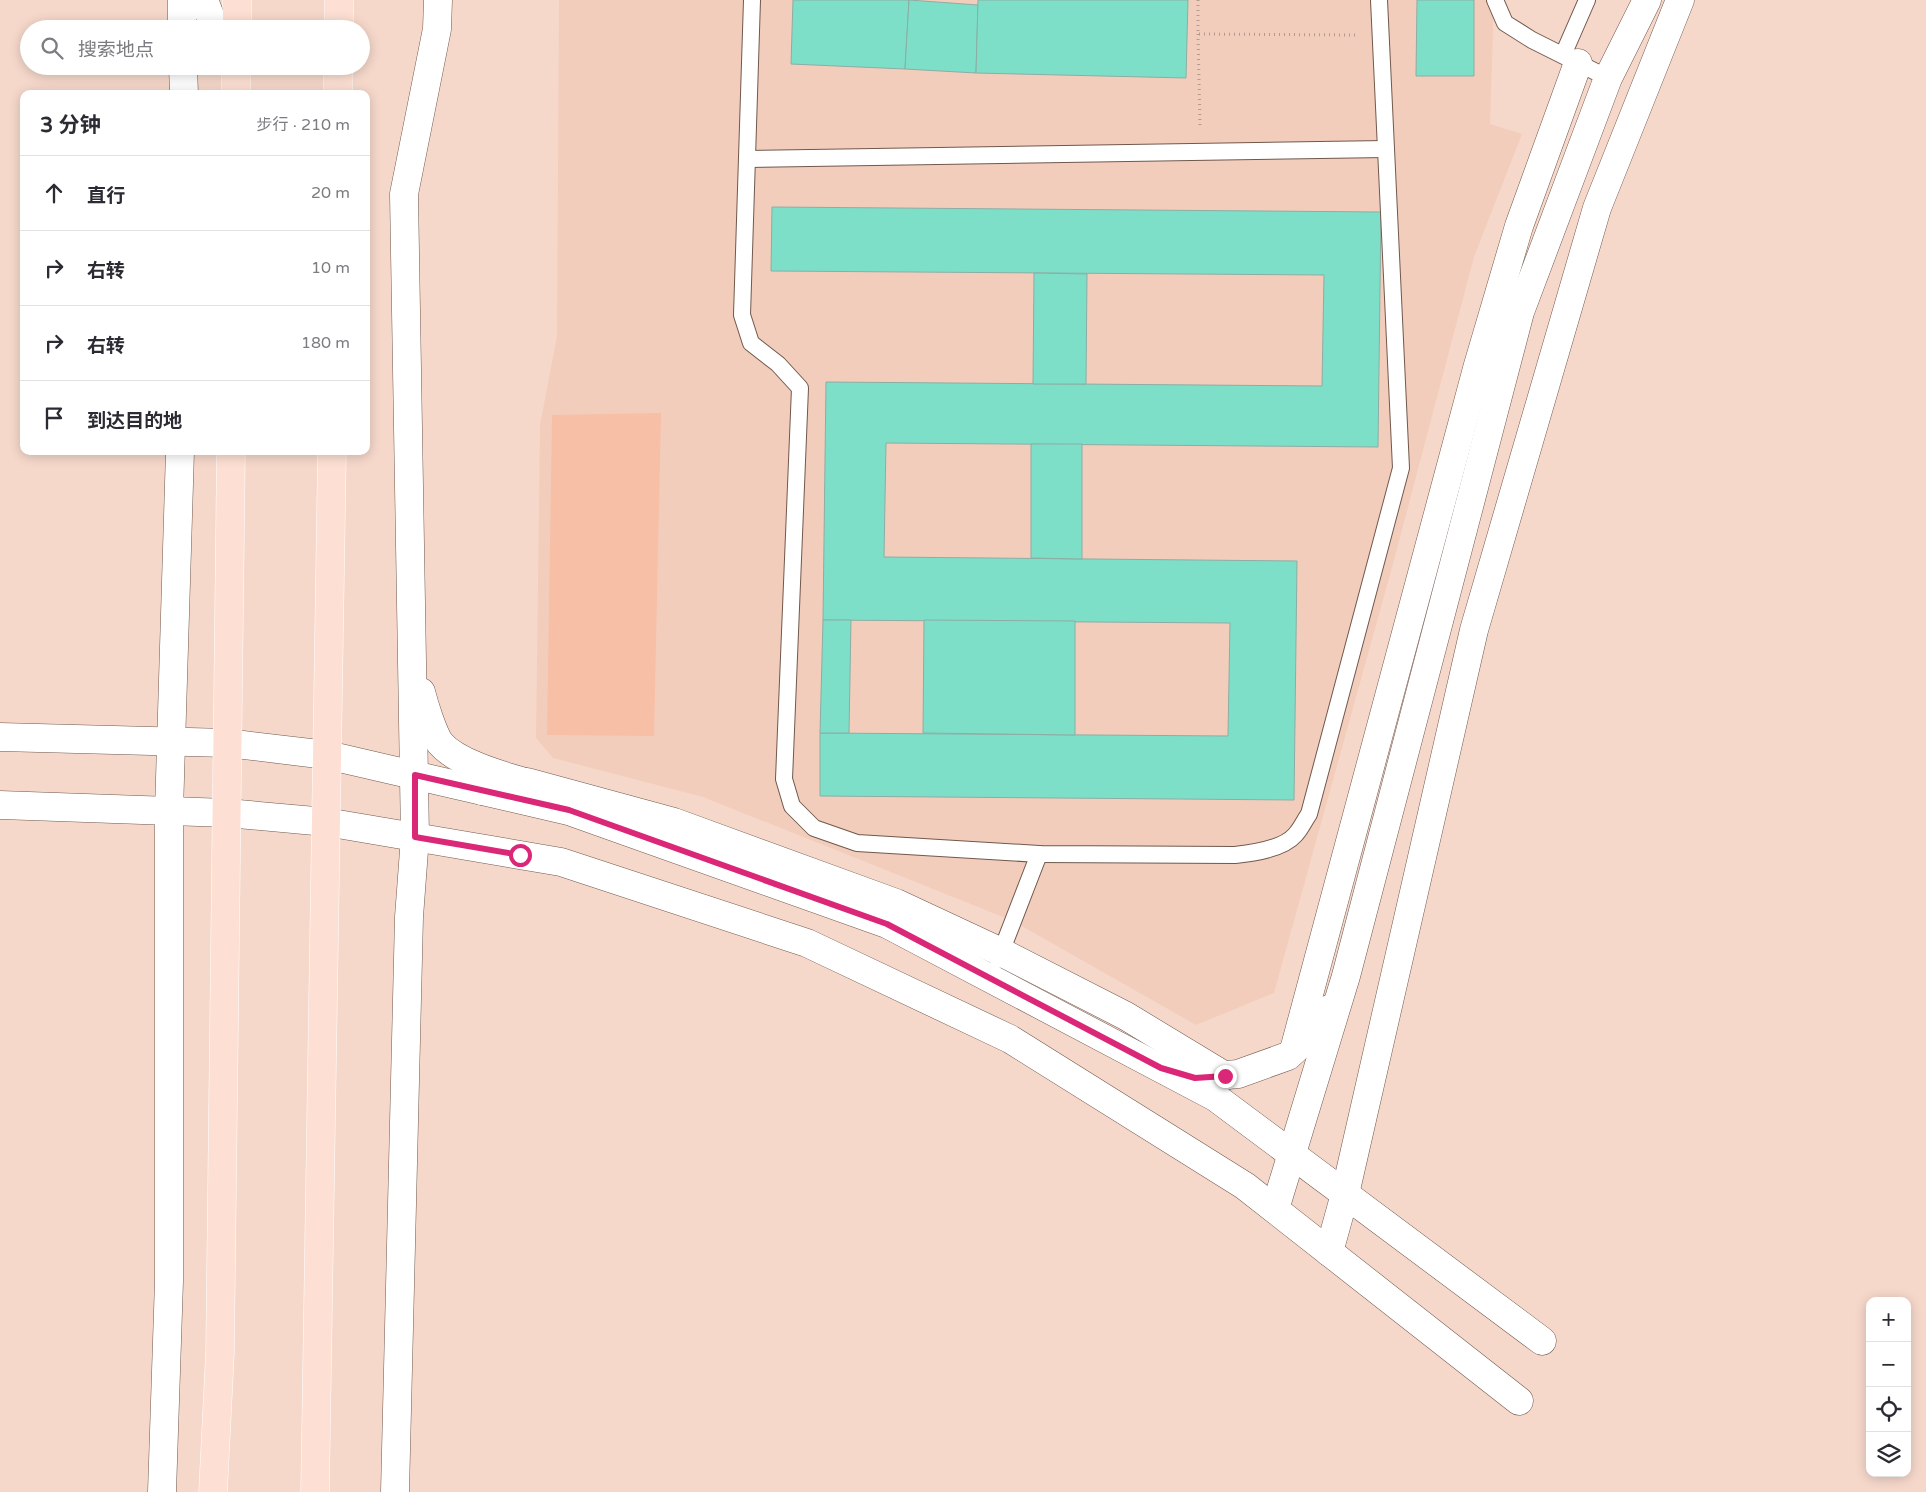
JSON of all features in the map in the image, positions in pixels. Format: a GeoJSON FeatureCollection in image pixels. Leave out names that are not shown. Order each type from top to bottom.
{"type":"FeatureCollection","features":[{"type":"Feature","properties":{"kind":"main road"},"geometry":{"type":"LineString","coordinates":[[237,0],[237,20]]}},
{"type":"Feature","properties":{"kind":"main road"},"geometry":{"type":"LineString","coordinates":[[339,0],[339,20]]}},
{"type":"Feature","properties":{"kind":"main road"},"geometry":{"type":"LineString","coordinates":[[236,75],[236,90]]}},
{"type":"Feature","properties":{"kind":"main road"},"geometry":{"type":"LineString","coordinates":[[338,75],[338,90]]}},
{"type":"Feature","properties":{"kind":"main road"},"geometry":{"type":"LineString","coordinates":[[213,1492],[220,1353],[231,455]]}},
{"type":"Feature","properties":{"kind":"main road"},"geometry":{"type":"LineString","coordinates":[[315,1492],[332,455]]}},
{"type":"Feature","properties":{"kind":"street"},"geometry":{"type":"LineString","coordinates":[[182,0],[182,20]]}},
{"type":"Feature","properties":{"kind":"street"},"geometry":{"type":"LineString","coordinates":[[204,0],[212,20]]}},
{"type":"Feature","properties":{"kind":"street"},"geometry":{"type":"LineString","coordinates":[[395,1492],[409,917],[415,837],[404,194],[438,29],[438,0]]}},
{"type":"Feature","properties":{"kind":"street"},"geometry":{"type":"LineString","coordinates":[[1275,1209],[1341,991],[1520,312],[1608,78],[1647,0]]}},
{"type":"Feature","properties":{"kind":"street"},"geometry":{"type":"LineString","coordinates":[[1329,1252],[1345,1194],[1474,630],[1597,208],[1680,0]]}},
{"type":"Feature","properties":{"kind":"street"},"geometry":{"type":"LineString","coordinates":[[1294,1050],[1478,366],[1518,226],[1570,59]]}},
{"type":"Feature","properties":{"kind":"street"},"geometry":{"type":"LineString","coordinates":[[183,75],[184,90]]}},
{"type":"Feature","properties":{"kind":"street"},"geometry":{"type":"LineString","coordinates":[[230,75],[235,90]]}},
{"type":"Feature","properties":{"kind":"street"},"geometry":{"type":"LineString","coordinates":[[162,1492],[169,1281],[169,811],[180,455]]}},
{"type":"Feature","properties":{"kind":"street"},"geometry":{"type":"LineString","coordinates":[[413,657],[424,705],[440,743],[488,772],[674,822],[896,904],[1001,952],[1126,1016],[1225,1076]]}},
{"type":"Feature","properties":{"kind":"street"},"geometry":{"type":"LineString","coordinates":[[0,737],[227,743],[327,755],[569,810],[887,924],[1215,1096],[1542,1341]]}},
{"type":"Feature","properties":{"kind":"street"},"geometry":{"type":"LineString","coordinates":[[482,791],[527,782]]}},
{"type":"Feature","properties":{"kind":"street"},"geometry":{"type":"LineString","coordinates":[[0,804],[226,813],[326,822],[561,862],[807,944],[1010,1039],[1245,1186],[1519,1401]]}},
{"type":"Feature","properties":{"kind":"street"},"geometry":{"type":"LineString","coordinates":[[1161,1068],[1195,1078],[1225,1076],[1238,1074],[1288,1056],[1316,1029],[1341,991]]}},
{"type":"Feature","properties":{"kind":"lane"},"geometry":{"type":"LineString","coordinates":[[752,0],[742,315],[751,342],[778,364],[800,388],[784,779],[792,806],[814,828],[857,843],[1039,854],[1235,855],[1275,847],[1294,836],[1309,814],[1401,468],[1378,0]]}},
{"type":"Feature","properties":{"kind":"lane"},"geometry":{"type":"LineString","coordinates":[[1495,0],[1505,23],[1608,78]]}},
{"type":"Feature","properties":{"kind":"lane"},"geometry":{"type":"LineString","coordinates":[[1570,59],[1587,0]]}},
{"type":"Feature","properties":{"kind":"lane"},"geometry":{"type":"LineString","coordinates":[[747,159],[1386,149]]}},
{"type":"Feature","properties":{"kind":"lane"},"geometry":{"type":"LineString","coordinates":[[991,979],[1039,854]]}},
{"type":"Feature","properties":{"kind":"path"},"geometry":{"type":"LineString","coordinates":[[1198,0],[1201,152]]}},
{"type":"Feature","properties":{"kind":"path"},"geometry":{"type":"LineString","coordinates":[[1198,34],[1380,35]]}},
{"type":"Feature","properties":{"kind":"shaded area"},"geometry":{"type":"Polygon","coordinates":[[[559,0],[1494,0],[1490,124],[1522,134],[1474,257],[1393,564],[1274,993],[1196,1025],[1013,921],[703,797],[553,758],[536,738],[540,425],[557,336],[559,0]]]}},
{"type":"Feature","properties":{"kind":"shaded area"},"geometry":{"type":"Polygon","coordinates":[[[661,413],[654,736],[547,735],[552,415],[661,413]]]}},
{"type":"Feature","properties":{"kind":"building"},"geometry":{"type":"Polygon","coordinates":[[[793,0],[909,0],[905,69],[791,64],[793,0]]]}},
{"type":"Feature","properties":{"kind":"building"},"geometry":{"type":"Polygon","coordinates":[[[909,0],[978,5],[976,73],[905,69],[909,0]]]}},
{"type":"Feature","properties":{"kind":"building"},"geometry":{"type":"Polygon","coordinates":[[[978,0],[1188,0],[1186,78],[976,73],[978,0]]]}},
{"type":"Feature","properties":{"kind":"building"},"geometry":{"type":"Polygon","coordinates":[[[1417,0],[1474,0],[1474,76],[1416,76],[1417,0]]]}},
{"type":"Feature","properties":{"kind":"building"},"geometry":{"type":"Polygon","coordinates":[[[772,207],[1381,212],[1378,447],[886,443],[884,557],[1297,561],[1294,800],[820,796],[820,733],[1228,736],[1230,623],[823,620],[826,382],[1322,386],[1324,275],[771,271],[772,207]]]}},
{"type":"Feature","properties":{"kind":"building"},"geometry":{"type":"Polygon","coordinates":[[[1034,273],[1087,274],[1086,384],[1033,384],[1034,273]]]}},
{"type":"Feature","properties":{"kind":"building"},"geometry":{"type":"Polygon","coordinates":[[[1031,444],[1082,444],[1082,559],[1031,558],[1031,444]]]}},
{"type":"Feature","properties":{"kind":"building"},"geometry":{"type":"Polygon","coordinates":[[[823,620],[851,620],[849,733],[820,733],[823,620]]]}},
{"type":"Feature","properties":{"kind":"building"},"geometry":{"type":"Polygon","coordinates":[[[924,620],[1075,621],[1075,735],[923,733],[924,620]]]}},
{"type":"Feature","properties":{"kind":"route"},"geometry":{"type":"LineString","coordinates":[[520,855],[415,837],[415,775],[535,804],[569,810],[887,924],[1161,1068],[1195,1078],[1225,1076]]}}]}
